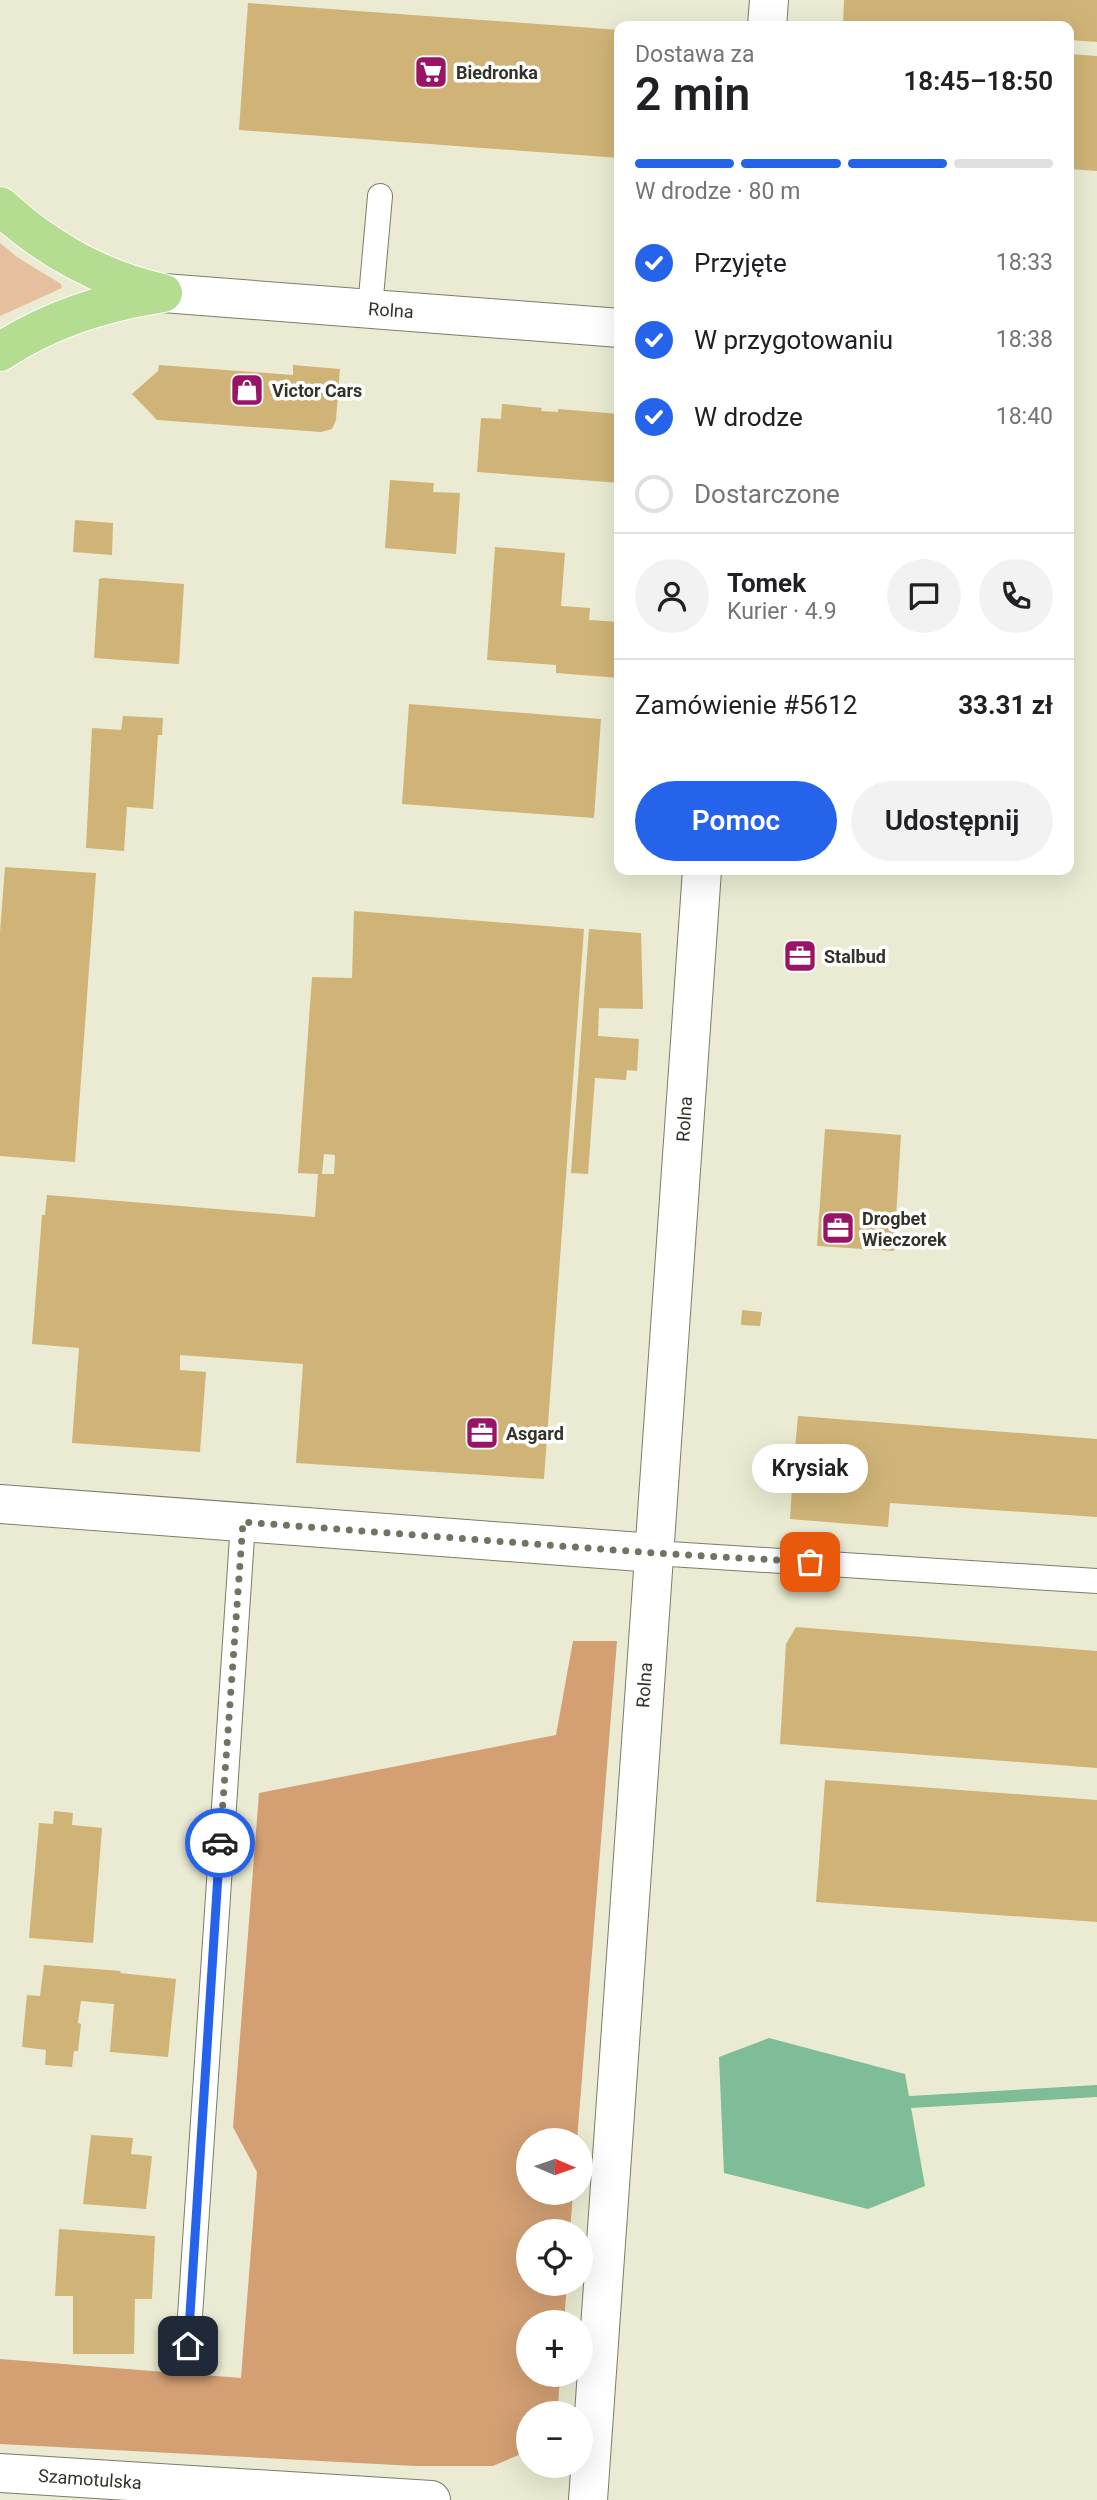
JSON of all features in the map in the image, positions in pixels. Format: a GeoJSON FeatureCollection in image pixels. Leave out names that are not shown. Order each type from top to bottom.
{"type":"FeatureCollection","features":[{"type":"Feature","properties":{"kind":"main road"},"geometry":{"type":"LineString","coordinates":[[0,206],[38,236],[103,275],[138,288],[163,293]]}},
{"type":"Feature","properties":{"kind":"main road"},"geometry":{"type":"LineString","coordinates":[[0,352],[62,319],[103,305],[163,293]]}},
{"type":"Feature","properties":{"kind":"street"},"geometry":{"type":"LineString","coordinates":[[767,21],[769,0]]}},
{"type":"Feature","properties":{"kind":"street","name":"Rolna"},"geometry":{"type":"LineString","coordinates":[[163,293],[614,328]]}},
{"type":"Feature","properties":{"kind":"street","name":"Rolna"},"geometry":{"type":"LineString","coordinates":[[588,2500],[702,875]]}},
{"type":"Feature","properties":{"kind":"street"},"geometry":{"type":"LineString","coordinates":[[0,1504],[654,1553]]}},
{"type":"Feature","properties":{"kind":"street","name":"Szamotulska"},"geometry":{"type":"LineString","coordinates":[[0,2473],[431,2500]]}},
{"type":"Feature","properties":{"kind":"lane"},"geometry":{"type":"LineString","coordinates":[[370,308],[380,196]]}},
{"type":"Feature","properties":{"kind":"lane"},"geometry":{"type":"LineString","coordinates":[[188,2346],[243,1522]]}},
{"type":"Feature","properties":{"kind":"lane"},"geometry":{"type":"LineString","coordinates":[[654,1553],[1097,1581]]}},
{"type":"Feature","properties":{"kind":"shaded area"},"geometry":{"type":"Polygon","coordinates":[[[0,243],[17,257],[61,284],[62,288],[0,316],[0,243]]]}},
{"type":"Feature","properties":{"kind":"shaded area"},"geometry":{"type":"Polygon","coordinates":[[[573,1641],[617,1641],[578,2128],[516,2128],[516,2205],[572,2205],[571,2219],[516,2219],[516,2296],[566,2296],[565,2310],[516,2310],[516,2387],[559,2387],[558,2401],[516,2401],[516,2456],[493,2466],[415,2466],[0,2444],[0,2359],[241,2378],[257,2172],[233,2127],[259,1793],[556,1735],[573,1641]]]}},
{"type":"Feature","properties":{"kind":"shaded area"},"geometry":{"type":"Polygon","coordinates":[[[769,2038],[905,2074],[925,2186],[868,2209],[724,2173],[719,2057],[769,2038]]]}},
{"type":"Feature","properties":{"kind":"building"},"geometry":{"type":"Polygon","coordinates":[[[844,0],[1097,0],[1097,42],[1074,40],[1074,21],[843,21],[844,0]]]}},
{"type":"Feature","properties":{"kind":"building","name":"Biedronka"},"geometry":{"type":"Polygon","coordinates":[[[248,3],[614,30],[614,158],[239,130],[248,3]]]}},
{"type":"Feature","properties":{"kind":"building"},"geometry":{"type":"Polygon","coordinates":[[[1074,54],[1097,56],[1097,171],[1074,169],[1074,54]]]}},
{"type":"Feature","properties":{"kind":"building"},"geometry":{"type":"Polygon","coordinates":[[[159,365],[293,375],[293,365],[340,369],[336,420],[332,429],[321,432],[157,420],[132,394],[158,371],[159,365]]]}},
{"type":"Feature","properties":{"kind":"building"},"geometry":{"type":"Polygon","coordinates":[[[502,404],[542,408],[541,411],[558,412],[558,409],[614,414],[614,483],[477,472],[481,418],[501,419],[502,404]]]}},
{"type":"Feature","properties":{"kind":"building"},"geometry":{"type":"Polygon","coordinates":[[[390,480],[434,483],[433,492],[460,493],[456,554],[385,548],[390,480]]]}},
{"type":"Feature","properties":{"kind":"building"},"geometry":{"type":"Polygon","coordinates":[[[75,520],[113,523],[112,555],[73,552],[75,520]]]}},
{"type":"Feature","properties":{"kind":"building"},"geometry":{"type":"Polygon","coordinates":[[[495,547],[565,553],[561,606],[590,608],[589,620],[614,622],[614,678],[556,673],[556,665],[487,660],[495,547]]]}},
{"type":"Feature","properties":{"kind":"building"},"geometry":{"type":"Polygon","coordinates":[[[99,579],[184,584],[179,664],[94,658],[99,579]]]}},
{"type":"Feature","properties":{"kind":"building"},"geometry":{"type":"Polygon","coordinates":[[[409,704],[601,719],[594,818],[402,804],[409,704]]]}},
{"type":"Feature","properties":{"kind":"building"},"geometry":{"type":"Polygon","coordinates":[[[123,716],[163,718],[162,735],[158,735],[153,809],[127,807],[124,851],[86,848],[92,728],[121,730],[123,716]]]}},
{"type":"Feature","properties":{"kind":"building"},"geometry":{"type":"Polygon","coordinates":[[[5,867],[96,873],[75,1162],[0,1156],[0,932],[5,867]]]}},
{"type":"Feature","properties":{"kind":"building"},"geometry":{"type":"Polygon","coordinates":[[[354,911],[584,929],[544,1479],[296,1463],[303,1364],[180,1355],[180,1370],[206,1372],[200,1452],[72,1443],[79,1348],[32,1344],[42,1215],[45,1215],[47,1195],[315,1217],[318,1174],[298,1173],[312,977],[352,978],[354,911]],[[324,1154],[322,1174],[334,1174],[335,1155],[324,1154]]]}},
{"type":"Feature","properties":{"kind":"building"},"geometry":{"type":"Polygon","coordinates":[[[589,929],[641,933],[643,1009],[599,1008],[598,1036],[639,1039],[637,1071],[627,1070],[626,1080],[595,1078],[588,1174],[571,1173],[589,929]]]}},
{"type":"Feature","properties":{"kind":"building"},"geometry":{"type":"Polygon","coordinates":[[[825,1129],[901,1135],[894,1251],[817,1246],[825,1129]]]}},
{"type":"Feature","properties":{"kind":"building"},"geometry":{"type":"Polygon","coordinates":[[[742,1310],[762,1312],[760,1326],[741,1325],[742,1310]]]}},
{"type":"Feature","properties":{"kind":"building"},"geometry":{"type":"Polygon","coordinates":[[[798,1416],[1097,1439],[1097,1517],[890,1503],[888,1527],[790,1519],[792,1486],[786,1476],[787,1458],[795,1449],[798,1416]]]}},
{"type":"Feature","properties":{"kind":"building"},"geometry":{"type":"Polygon","coordinates":[[[796,1627],[1097,1651],[1097,1768],[780,1744],[786,1644],[796,1627]]]}},
{"type":"Feature","properties":{"kind":"building"},"geometry":{"type":"Polygon","coordinates":[[[825,1780],[1097,1800],[1097,1922],[816,1902],[825,1780]]]}},
{"type":"Feature","properties":{"kind":"building"},"geometry":{"type":"Polygon","coordinates":[[[54,1811],[73,1813],[72,1825],[102,1828],[93,1943],[29,1938],[39,1823],[53,1824],[54,1811]]]}},
{"type":"Feature","properties":{"kind":"building"},"geometry":{"type":"Polygon","coordinates":[[[44,1965],[121,1971],[120,1973],[176,1979],[168,2057],[110,2052],[114,2004],[81,2001],[78,2051],[74,2051],[72,2067],[45,2065],[46,2050],[22,2047],[27,1995],[40,1996],[44,1965]]]}},
{"type":"Feature","properties":{"kind":"building"},"geometry":{"type":"Polygon","coordinates":[[[91,2135],[133,2138],[131,2154],[152,2156],[146,2209],[83,2204],[91,2135]]]}},
{"type":"Feature","properties":{"kind":"building"},"geometry":{"type":"Polygon","coordinates":[[[59,2229],[155,2236],[152,2299],[135,2299],[134,2354],[73,2354],[73,2296],[55,2296],[59,2229]]]}},
{"type":"Feature","properties":{"kind":"waterway"},"geometry":{"type":"LineString","coordinates":[[910,2102],[1097,2091]]}},
{"type":"Feature","properties":{"kind":"way so far"},"geometry":{"type":"LineString","coordinates":[[220,1843],[243,1522],[810,1562]]}},
{"type":"Feature","properties":{"kind":"place","name":"Biedronka"},"geometry":{"type":"Point","coordinates":[431,72]}},
{"type":"Feature","properties":{"kind":"place","name":"Victor Cars"},"geometry":{"type":"Point","coordinates":[247,390]}},
{"type":"Feature","properties":{"kind":"place","name":"Stalbud"},"geometry":{"type":"Point","coordinates":[800,956]}},
{"type":"Feature","properties":{"kind":"place","name":"Drogbet Wieczorek"},"geometry":{"type":"Point","coordinates":[838,1228]}},
{"type":"Feature","properties":{"kind":"place","name":"Asgard"},"geometry":{"type":"Point","coordinates":[482,1433]}},
{"type":"Feature","properties":{"kind":"place","name":"Krysiak"},"geometry":{"type":"Point","coordinates":[810,1562]}},
{"type":"Feature","properties":{"kind":"route"},"geometry":{"type":"LineString","coordinates":[[188,2346],[220,1843]]}}]}
